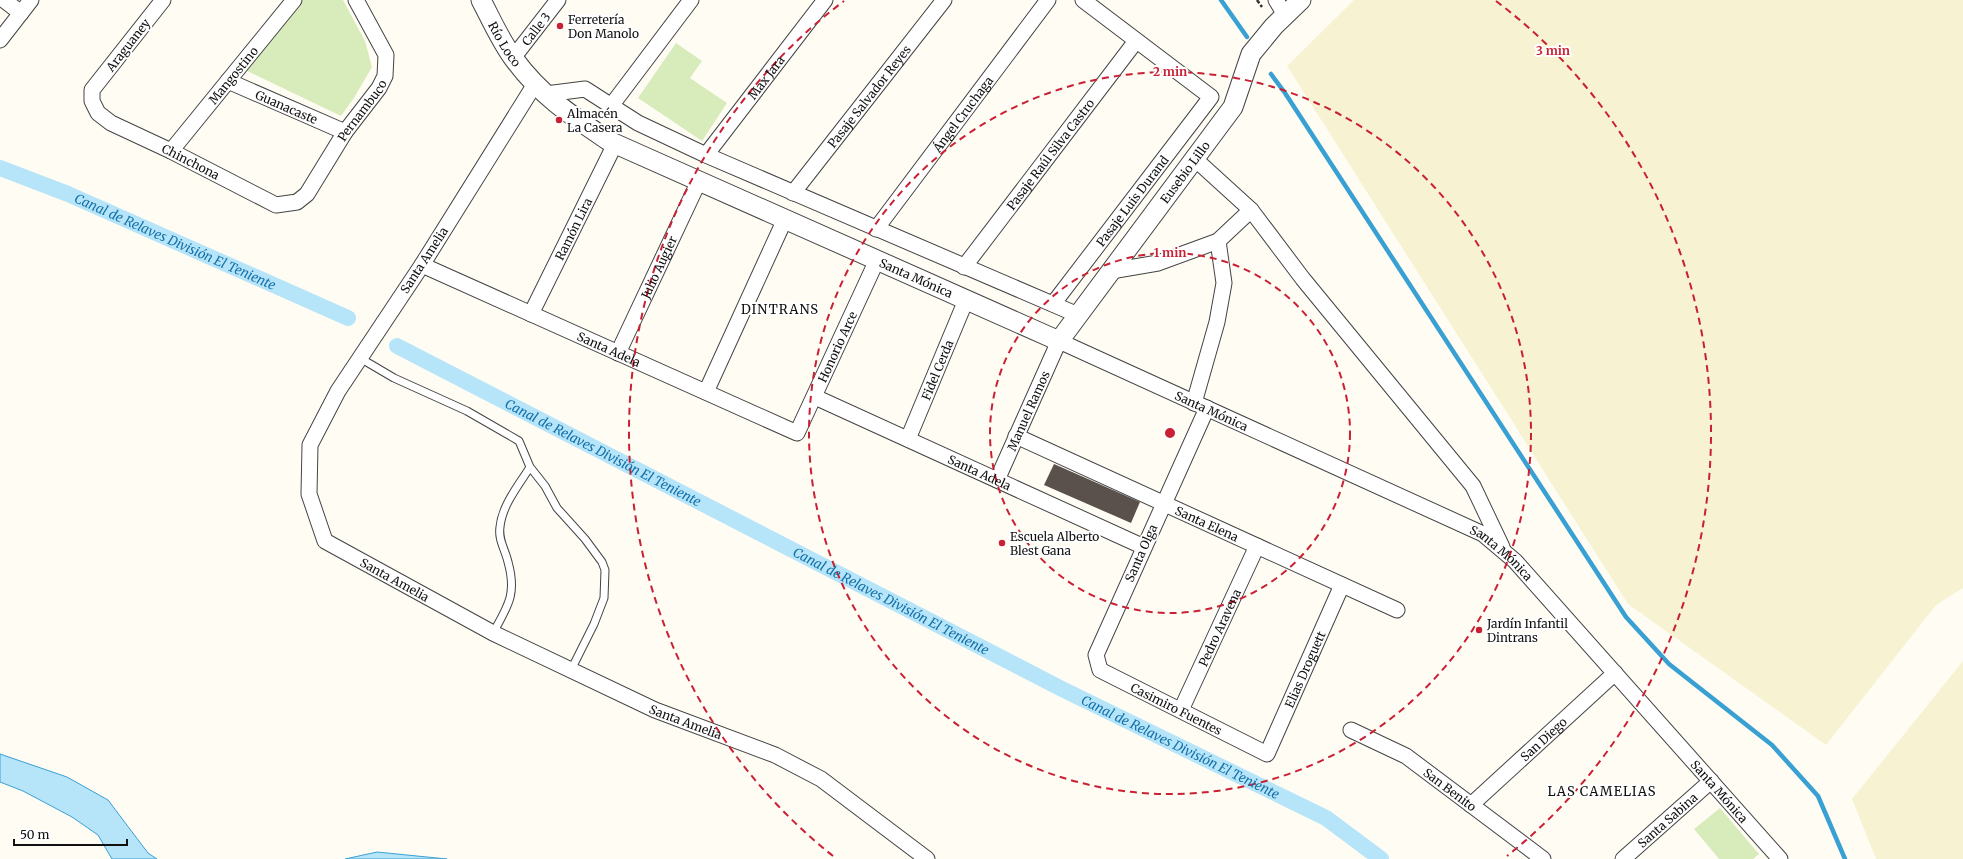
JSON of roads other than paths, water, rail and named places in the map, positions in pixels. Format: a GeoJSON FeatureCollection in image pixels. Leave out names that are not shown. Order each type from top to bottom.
{"type":"FeatureCollection","features":[{"type":"Feature","properties":{"kind":"street"},"geometry":{"type":"LineString","coordinates":[[4,0],[21,13]]}},
{"type":"Feature","properties":{"kind":"street"},"geometry":{"type":"LineString","coordinates":[[0,40],[31,0]]}},
{"type":"Feature","properties":{"kind":"street","name":"Araguaney"},"geometry":{"type":"LineString","coordinates":[[92,90],[163,0]]}},
{"type":"Feature","properties":{"kind":"street","name":"Mangostino"},"geometry":{"type":"LineString","coordinates":[[171,150],[294,0]]}},
{"type":"Feature","properties":{"kind":"street","name":"Pernambuco"},"geometry":{"type":"LineString","coordinates":[[307,194],[345,132],[379,88],[385,76],[386,55],[356,0]]}},
{"type":"Feature","properties":{"kind":"street","name":"Río Loco"},"geometry":{"type":"LineString","coordinates":[[481,0],[513,58],[540,89]]}},
{"type":"Feature","properties":{"kind":"street","name":"Calle 3"},"geometry":{"type":"LineString","coordinates":[[513,58],[558,0]]}},
{"type":"Feature","properties":{"kind":"street"},"geometry":{"type":"LineString","coordinates":[[611,106],[690,0]]}},
{"type":"Feature","properties":{"kind":"street","name":"Max Jara"},"geometry":{"type":"LineString","coordinates":[[706,155],[825,0]]}},
{"type":"Feature","properties":{"kind":"street","name":"Pasaje Salvador Reyes"},"geometry":{"type":"LineString","coordinates":[[793,192],[944,0]]}},
{"type":"Feature","properties":{"kind":"street","name":"Ángel Cruchaga"},"geometry":{"type":"LineString","coordinates":[[876,229],[1048,0]]}},
{"type":"Feature","properties":{"kind":"street"},"geometry":{"type":"LineString","coordinates":[[1083,0],[1136,41]]}},
{"type":"Feature","properties":{"kind":"street","name":"Eusebio Lillo"},"geometry":{"type":"LineString","coordinates":[[1059,341],[1233,107],[1251,54],[1274,26],[1280,8],[1301,0]]}},
{"type":"Feature","properties":{"kind":"street","name":"Pasaje Luis Durand"},"geometry":{"type":"LineString","coordinates":[[1053,304],[1211,97],[1136,41]]}},
{"type":"Feature","properties":{"kind":"street","name":"Pasaje Raúl Silva Castro"},"geometry":{"type":"LineString","coordinates":[[964,267],[1136,41]]}},
{"type":"Feature","properties":{"kind":"street","name":"Guanacaste"},"geometry":{"type":"LineString","coordinates":[[228,81],[345,132]]}},
{"type":"Feature","properties":{"kind":"street"},"geometry":{"type":"LineString","coordinates":[[540,89],[586,89],[638,123],[706,155],[1078,315]]}},
{"type":"Feature","properties":{"kind":"street","name":"Santa Mónica"},"geometry":{"type":"LineString","coordinates":[[540,89],[564,111],[615,144],[1059,341],[1482,534],[1515,561],[1780,859]]}},
{"type":"Feature","properties":{"kind":"street","name":"Santa Amelia"},"geometry":{"type":"LineString","coordinates":[[540,89],[338,391],[310,445],[309,494],[325,541],[493,633],[654,710],[775,755],[821,780],[927,859]]}},
{"type":"Feature","properties":{"kind":"street","name":"Chinchona"},"geometry":{"type":"LineString","coordinates":[[92,90],[92,101],[98,113],[111,123],[171,150],[276,205],[297,202],[307,194]]}},
{"type":"Feature","properties":{"kind":"street","name":"Ramón Lira"},"geometry":{"type":"LineString","coordinates":[[531,314],[615,144]]}},
{"type":"Feature","properties":{"kind":"street"},"geometry":{"type":"LineString","coordinates":[[1195,159],[1251,210],[1303,279],[1472,486],[1504,552]]}},
{"type":"Feature","properties":{"kind":"street","name":"Julio Augier"},"geometry":{"type":"LineString","coordinates":[[618,353],[699,181]]}},
{"type":"Feature","properties":{"kind":"street"},"geometry":{"type":"LineString","coordinates":[[1112,271],[1158,263],[1218,241],[1251,210]]}},
{"type":"Feature","properties":{"kind":"street"},"geometry":{"type":"LineString","coordinates":[[706,392],[785,219]]}},
{"type":"Feature","properties":{"kind":"street","name":"Santa Olga"},"geometry":{"type":"LineString","coordinates":[[1096,655],[1164,504],[1200,405],[1224,284],[1218,241]]}},
{"type":"Feature","properties":{"kind":"street","name":"Honorio Arce"},"geometry":{"type":"LineString","coordinates":[[797,433],[815,397],[877,260]]}},
{"type":"Feature","properties":{"kind":"street","name":"Santa Adela"},"geometry":{"type":"LineString","coordinates":[[422,265],[797,433]]}},
{"type":"Feature","properties":{"kind":"street","name":"Fidel Cerda"},"geometry":{"type":"LineString","coordinates":[[908,439],[966,300]]}},
{"type":"Feature","properties":{"kind":"street","name":"Manuel Ramos"},"geometry":{"type":"LineString","coordinates":[[996,480],[1059,341]]}},
{"type":"Feature","properties":{"kind":"street","name":"Santa Adela"},"geometry":{"type":"LineString","coordinates":[[815,397],[1144,547]]}},
{"type":"Feature","properties":{"kind":"street","name":"Santa Elena"},"geometry":{"type":"LineString","coordinates":[[1016,436],[1397,610]]}},
{"type":"Feature","properties":{"kind":"street","name":"Pedro Aravena"},"geometry":{"type":"LineString","coordinates":[[1181,710],[1257,546]]}},
{"type":"Feature","properties":{"kind":"street","name":"Elias Droguett"},"geometry":{"type":"LineString","coordinates":[[1267,754],[1342,585]]}},
{"type":"Feature","properties":{"kind":"street","name":"Casimiro Fuentes"},"geometry":{"type":"LineString","coordinates":[[1096,655],[1100,670],[1267,754]]}},
{"type":"Feature","properties":{"kind":"street","name":"San Diego"},"geometry":{"type":"LineString","coordinates":[[1471,805],[1615,673]]}},
{"type":"Feature","properties":{"kind":"street","name":"San Benito"},"geometry":{"type":"LineString","coordinates":[[1351,730],[1406,756],[1543,859]]}},
{"type":"Feature","properties":{"kind":"street","name":"Santa Sabina"},"geometry":{"type":"LineString","coordinates":[[1623,859],[1711,781]]}},
{"type":"Feature","properties":{"kind":"lane"},"geometry":{"type":"LineString","coordinates":[[360,358],[394,378],[467,411],[519,441],[530,467],[545,486],[557,508],[585,538],[602,562],[605,570],[604,598],[594,624],[571,670]]}},
{"type":"Feature","properties":{"kind":"lane"},"geometry":{"type":"LineString","coordinates":[[493,633],[510,603],[512,584],[508,562],[500,539],[500,525],[507,503],[530,467]]}},
{"type":"Feature","properties":{"kind":"water"},"geometry":{"type":"Polygon","coordinates":[[[0,754],[67,777],[108,800],[148,853],[157,859],[112,859],[98,835],[72,817],[23,791],[0,782],[0,754]]]}},
{"type":"Feature","properties":{"kind":"water"},"geometry":{"type":"Polygon","coordinates":[[[377,852],[447,859],[345,859],[377,852]]]}},
{"type":"Feature","properties":{"kind":"waterway"},"geometry":{"type":"LineString","coordinates":[[1221,0],[1247,37]]}},
{"type":"Feature","properties":{"kind":"waterway"},"geometry":{"type":"LineString","coordinates":[[1271,74],[1285,93],[1626,617],[1669,664],[1772,745],[1818,796],[1845,859]]}},
{"type":"Feature","properties":{"kind":"waterway","name":"Canal de Relaves División El Teniente"},"geometry":{"type":"LineString","coordinates":[[0,168],[68,194],[348,318]]}},
{"type":"Feature","properties":{"kind":"waterway","name":"Canal de Relaves División El Teniente"},"geometry":{"type":"LineString","coordinates":[[397,346],[1062,689],[1326,818],[1381,859]]}},
{"type":"Feature","properties":{"kind":"place","name":"Ferretería Don Manolo"},"geometry":{"type":"Point","coordinates":[560,26]}},
{"type":"Feature","properties":{"kind":"place","name":"Almacén La Casera"},"geometry":{"type":"Point","coordinates":[559,120]}},
{"type":"Feature","properties":{"kind":"place","name":"Escuela Alberto Blest Gana"},"geometry":{"type":"Point","coordinates":[1002,543]}},
{"type":"Feature","properties":{"kind":"place","name":"Jardín Infantil Dintrans"},"geometry":{"type":"Point","coordinates":[1479,630]}},
{"type":"Feature","properties":{"kind":"district","name":"DINTRANS"},"geometry":{"type":"Point","coordinates":[780,309]}},
{"type":"Feature","properties":{"kind":"district","name":"LAS CAMELIAS"},"geometry":{"type":"Point","coordinates":[1602,791]}}]}
